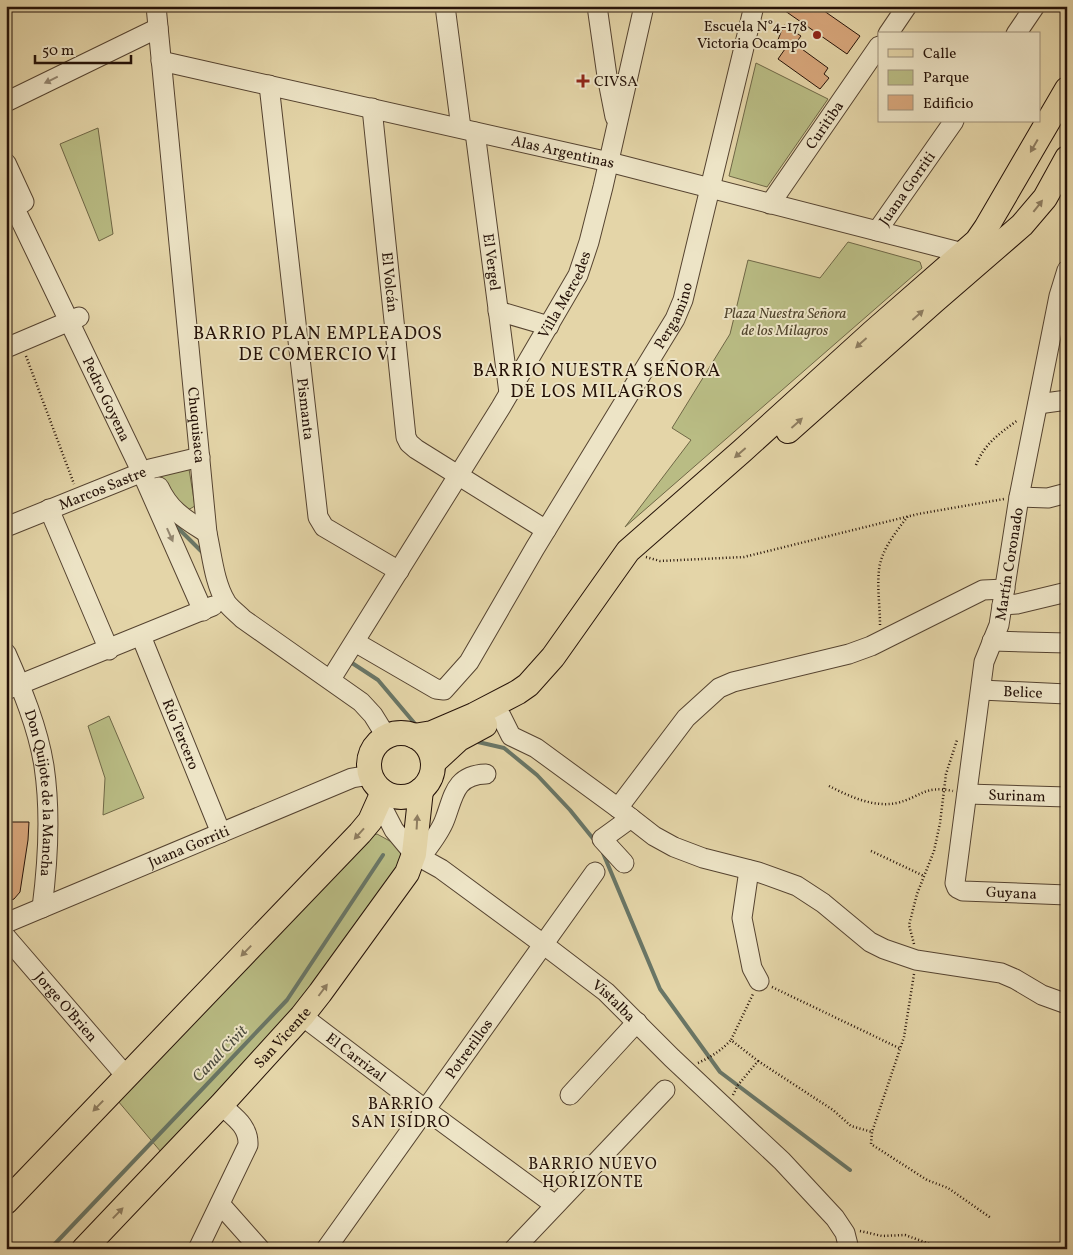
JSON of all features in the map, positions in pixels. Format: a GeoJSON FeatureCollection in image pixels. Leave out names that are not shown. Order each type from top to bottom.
{"type":"FeatureCollection","features":[{"type":"Feature","properties":{"kind":"main road"},"geometry":{"type":"LineString","coordinates":[[414,736],[432,733],[465,719],[528,685],[553,657],[632,547],[977,241],[1067,88]]}},
{"type":"Feature","properties":{"kind":"main road"},"geometry":{"type":"LineString","coordinates":[[433,763],[459,739],[529,702],[544,688],[580,642],[632,568],[643,556],[754,462],[1022,225],[1044,198],[1067,158]]}},
{"type":"Feature","properties":{"kind":"main road"},"geometry":{"type":"LineString","coordinates":[[6,1202],[370,821],[378,790],[369,765],[371,754],[376,745],[386,736],[404,733],[414,736],[428,747],[433,763],[430,778],[421,790],[402,797],[378,790]]}},
{"type":"Feature","properties":{"kind":"main road","name":"San Vicente"},"geometry":{"type":"LineString","coordinates":[[84,1249],[221,1105],[302,1016],[320,993],[407,873],[417,856],[421,790]]}},
{"type":"Feature","properties":{"kind":"street","name":"Chuquisaca"},"geometry":{"type":"LineString","coordinates":[[156,6],[208,533],[219,585],[226,601],[243,619],[343,660],[361,702],[373,715],[386,736]]}},
{"type":"Feature","properties":{"kind":"street","name":"El Vergel"},"geometry":{"type":"LineString","coordinates":[[445,6],[498,311],[509,393]]}},
{"type":"Feature","properties":{"kind":"street"},"geometry":{"type":"LineString","coordinates":[[597,6],[607,76],[617,126]]}},
{"type":"Feature","properties":{"kind":"street","name":"Villa Mercedes"},"geometry":{"type":"LineString","coordinates":[[343,660],[509,393],[578,276],[609,162],[644,6]]}},
{"type":"Feature","properties":{"kind":"street","name":"Pergamino"},"geometry":{"type":"LineString","coordinates":[[343,660],[444,690],[469,662],[546,530],[675,319],[683,300],[754,6]]}},
{"type":"Feature","properties":{"kind":"street"},"geometry":{"type":"LineString","coordinates":[[889,32],[907,6]]}},
{"type":"Feature","properties":{"kind":"street"},"geometry":{"type":"LineString","coordinates":[[1017,32],[1035,6]]}},
{"type":"Feature","properties":{"kind":"street"},"geometry":{"type":"LineString","coordinates":[[6,102],[158,28]]}},
{"type":"Feature","properties":{"kind":"street","name":"Curitiba"},"geometry":{"type":"LineString","coordinates":[[770,204],[878,47]]}},
{"type":"Feature","properties":{"kind":"street","name":"Alas Argentinas"},"geometry":{"type":"LineString","coordinates":[[161,60],[609,162],[963,253]]}},
{"type":"Feature","properties":{"kind":"street","name":"Pismanta"},"geometry":{"type":"LineString","coordinates":[[269,85],[318,517],[324,527],[399,571]]}},
{"type":"Feature","properties":{"kind":"street","name":"El Volcán"},"geometry":{"type":"LineString","coordinates":[[372,108],[406,438],[416,450],[546,530]]}},
{"type":"Feature","properties":{"kind":"street","name":"Juana Gorriti"},"geometry":{"type":"LineString","coordinates":[[877,231],[953,122]]}},
{"type":"Feature","properties":{"kind":"street","name":"Pedro Goyena"},"geometry":{"type":"LineString","coordinates":[[6,163],[74,319],[146,471],[203,610]]}},
{"type":"Feature","properties":{"kind":"street","name":"Pedro Goyena"},"geometry":{"type":"LineString","coordinates":[[8,199],[74,319]]}},
{"type":"Feature","properties":{"kind":"street","name":"Martín Coronado"},"geometry":{"type":"LineString","coordinates":[[957,888],[955,883],[984,662],[999,625],[1019,497],[1067,270]]}},
{"type":"Feature","properties":{"kind":"street"},"geometry":{"type":"LineString","coordinates":[[498,311],[549,326]]}},
{"type":"Feature","properties":{"kind":"street"},"geometry":{"type":"LineString","coordinates":[[14,345],[74,319]]}},
{"type":"Feature","properties":{"kind":"street"},"geometry":{"type":"LineString","coordinates":[[1037,409],[1067,400]]}},
{"type":"Feature","properties":{"kind":"street","name":"Marcos Sastre"},"geometry":{"type":"LineString","coordinates":[[6,527],[146,471],[200,457]]}},
{"type":"Feature","properties":{"kind":"street","name":"Pedro Goyena"},"geometry":{"type":"LineString","coordinates":[[146,471],[178,515],[208,533]]}},
{"type":"Feature","properties":{"kind":"street"},"geometry":{"type":"LineString","coordinates":[[1019,497],[1048,498],[1067,493]]}},
{"type":"Feature","properties":{"kind":"street"},"geometry":{"type":"LineString","coordinates":[[49,509],[109,650]]}},
{"type":"Feature","properties":{"kind":"street"},"geometry":{"type":"LineString","coordinates":[[624,863],[602,839],[624,813],[686,718],[719,688],[733,682],[849,654],[880,641],[984,590],[1017,604],[1067,592]]}},
{"type":"Feature","properties":{"kind":"street"},"geometry":{"type":"LineString","coordinates":[[13,688],[226,601]]}},
{"type":"Feature","properties":{"kind":"street","name":"Río Tercero"},"geometry":{"type":"LineString","coordinates":[[142,636],[221,833]]}},
{"type":"Feature","properties":{"kind":"street"},"geometry":{"type":"LineString","coordinates":[[992,641],[1067,643]]}},
{"type":"Feature","properties":{"kind":"street","name":"Don Quijote de la Mancha"},"geometry":{"type":"LineString","coordinates":[[6,653],[13,688],[40,746],[44,766],[48,814],[48,847],[42,908]]}},
{"type":"Feature","properties":{"kind":"street","name":"Belice"},"geometry":{"type":"LineString","coordinates":[[981,690],[1067,694]]}},
{"type":"Feature","properties":{"kind":"street"},"geometry":{"type":"LineString","coordinates":[[502,716],[511,736],[536,748],[654,836],[674,847],[703,858],[750,870],[797,886],[823,903],[870,942],[884,949],[916,960],[1016,978],[1042,996],[1067,1004]]}},
{"type":"Feature","properties":{"kind":"street","name":"San Vicente"},"geometry":{"type":"LineString","coordinates":[[417,856],[445,819],[449,804],[458,786],[467,778],[476,774],[486,774]]}},
{"type":"Feature","properties":{"kind":"street","name":"Juana Gorriti"},"geometry":{"type":"LineString","coordinates":[[6,923],[352,778],[378,790]]}},
{"type":"Feature","properties":{"kind":"street","name":"Vistalba"},"geometry":{"type":"LineString","coordinates":[[378,790],[394,830],[417,856],[441,869],[606,992],[683,1069],[782,1161],[842,1233]]}},
{"type":"Feature","properties":{"kind":"street","name":"Surinam"},"geometry":{"type":"LineString","coordinates":[[967,794],[1067,797]]}},
{"type":"Feature","properties":{"kind":"street"},"geometry":{"type":"LineString","coordinates":[[750,870],[742,918],[752,968],[759,981]]}},
{"type":"Feature","properties":{"kind":"street","name":"Potrerillos"},"geometry":{"type":"LineString","coordinates":[[326,1249],[595,872]]}},
{"type":"Feature","properties":{"kind":"street","name":"Guyana"},"geometry":{"type":"LineString","coordinates":[[957,888],[963,891],[1067,895]]}},
{"type":"Feature","properties":{"kind":"street","name":"Jorge O'Brien"},"geometry":{"type":"LineString","coordinates":[[6,937],[126,1076]]}},
{"type":"Feature","properties":{"kind":"street","name":"El Carrizal"},"geometry":{"type":"LineString","coordinates":[[302,1016],[555,1205]]}},
{"type":"Feature","properties":{"kind":"street"},"geometry":{"type":"LineString","coordinates":[[570,1095],[637,1022]]}},
{"type":"Feature","properties":{"kind":"street"},"geometry":{"type":"LineString","coordinates":[[514,1249],[665,1090]]}},
{"type":"Feature","properties":{"kind":"street"},"geometry":{"type":"LineString","coordinates":[[198,1249],[248,1145],[249,1136],[245,1128],[221,1105]]}},
{"type":"Feature","properties":{"kind":"street"},"geometry":{"type":"LineString","coordinates":[[220,1204],[260,1249]]}},
{"type":"Feature","properties":{"kind":"path"},"geometry":{"type":"LineString","coordinates":[[14,345],[78,498]]}},
{"type":"Feature","properties":{"kind":"path"},"geometry":{"type":"LineString","coordinates":[[976,465],[980,453],[996,436],[1037,409]]}},
{"type":"Feature","properties":{"kind":"path"},"geometry":{"type":"LineString","coordinates":[[643,556],[660,561],[744,557],[908,516],[1019,497]]}},
{"type":"Feature","properties":{"kind":"path"},"geometry":{"type":"LineString","coordinates":[[880,641],[879,569],[892,536],[908,516]]}},
{"type":"Feature","properties":{"kind":"path"},"geometry":{"type":"LineString","coordinates":[[957,736],[943,789],[940,823],[934,851],[917,894],[909,926],[916,949],[916,960],[904,1037],[872,1132],[871,1144],[927,1180],[948,1188],[991,1218]]}},
{"type":"Feature","properties":{"kind":"path"},"geometry":{"type":"LineString","coordinates":[[828,786],[854,799],[885,804],[904,801],[925,790],[943,789],[967,794]]}},
{"type":"Feature","properties":{"kind":"path"},"geometry":{"type":"LineString","coordinates":[[871,851],[924,876]]}},
{"type":"Feature","properties":{"kind":"path"},"geometry":{"type":"LineString","coordinates":[[683,1069],[709,1058],[732,1040],[759,981],[901,1048]]}},
{"type":"Feature","properties":{"kind":"path"},"geometry":{"type":"LineString","coordinates":[[732,1040],[758,1062],[833,1110],[851,1126],[872,1132]]}},
{"type":"Feature","properties":{"kind":"path"},"geometry":{"type":"LineString","coordinates":[[724,1108],[738,1085],[758,1062]]}},
{"type":"Feature","properties":{"kind":"path"},"geometry":{"type":"LineString","coordinates":[[842,1233],[861,1232],[882,1236],[905,1235],[944,1249]]}},
{"type":"Feature","properties":{"kind":"green space"},"geometry":{"type":"Polygon","coordinates":[[[756,63],[828,99],[767,187],[729,176],[756,63]]]}},
{"type":"Feature","properties":{"kind":"green space"},"geometry":{"type":"Polygon","coordinates":[[[98,128],[113,234],[99,241],[60,144],[98,128]]]}},
{"type":"Feature","properties":{"kind":"green space","name":"Plaza Nuestra Señora de los Milagros"},"geometry":{"type":"Polygon","coordinates":[[[848,242],[920,262],[922,268],[625,527],[691,440],[672,428],[730,334],[748,260],[820,278],[848,242]]]}},
{"type":"Feature","properties":{"kind":"green space"},"geometry":{"type":"Polygon","coordinates":[[[189,469],[195,506],[186,511],[174,503],[160,476],[189,469]]]}},
{"type":"Feature","properties":{"kind":"green space"},"geometry":{"type":"Polygon","coordinates":[[[109,716],[144,798],[103,815],[105,778],[88,726],[109,716]]]}},
{"type":"Feature","properties":{"kind":"green space"},"geometry":{"type":"Polygon","coordinates":[[[377,834],[399,846],[404,857],[303,999],[161,1152],[118,1101],[377,834]]]}},
{"type":"Feature","properties":{"kind":"building"},"geometry":{"type":"Polygon","coordinates":[[[778,6],[817,6],[860,36],[847,54],[778,6]]]}},
{"type":"Feature","properties":{"kind":"building"},"geometry":{"type":"Polygon","coordinates":[[[784,25],[801,36],[795,44],[828,68],[824,74],[829,78],[820,89],[778,59],[785,49],[777,42],[784,25]]]}},
{"type":"Feature","properties":{"kind":"building"},"geometry":{"type":"Polygon","coordinates":[[[6,822],[29,822],[20,892],[14,899],[6,902],[6,822]]]}},
{"type":"Feature","properties":{"kind":"waterway","name":"Canal Civit"},"geometry":{"type":"LineString","coordinates":[[173,523],[202,552]]}},
{"type":"Feature","properties":{"kind":"waterway","name":"Canal Civit"},"geometry":{"type":"LineString","coordinates":[[349,661],[378,680],[416,725]]}},
{"type":"Feature","properties":{"kind":"waterway"},"geometry":{"type":"LineString","coordinates":[[478,742],[504,748],[537,775],[570,810],[595,841]]}},
{"type":"Feature","properties":{"kind":"waterway"},"geometry":{"type":"LineString","coordinates":[[603,853],[660,989],[720,1072],[850,1170]]}},
{"type":"Feature","properties":{"kind":"waterway","name":"Canal Civit"},"geometry":{"type":"LineString","coordinates":[[50,1249],[287,1000],[383,855]]}},
{"type":"Feature","properties":{"kind":"place","name":"Escuela N°4-178 Victoria Ocampo"},"geometry":{"type":"Point","coordinates":[817,35]}},
{"type":"Feature","properties":{"kind":"place","name":"CIVSA"},"geometry":{"type":"Point","coordinates":[583,81]}},
{"type":"Feature","properties":{"kind":"district","name":"BARRIO PLAN EMPLEADOS DE COMERCIO VI"},"geometry":{"type":"Point","coordinates":[318,343]}},
{"type":"Feature","properties":{"kind":"district","name":"BARRIO NUESTRA SEÑORA DE LOS MILAGROS"},"geometry":{"type":"Point","coordinates":[597,380]}},
{"type":"Feature","properties":{"kind":"district","name":"BARRIO SAN ISIDRO"},"geometry":{"type":"Point","coordinates":[401,1112]}},
{"type":"Feature","properties":{"kind":"district","name":"BARRIO NUEVO HORIZONTE"},"geometry":{"type":"Point","coordinates":[593,1172]}}]}
